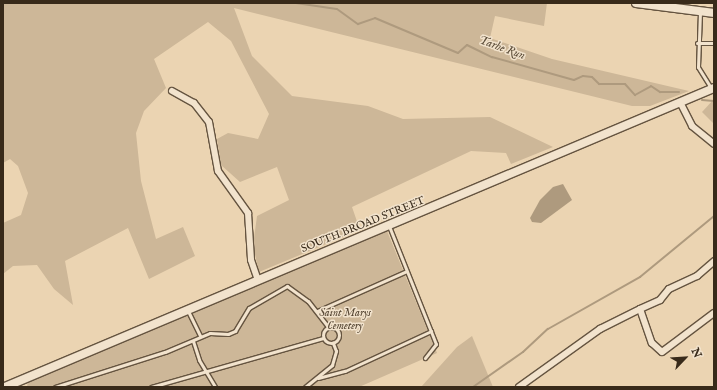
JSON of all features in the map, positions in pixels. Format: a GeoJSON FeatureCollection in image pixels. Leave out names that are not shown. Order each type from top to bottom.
{"type":"FeatureCollection","features":[{"type":"Feature","properties":{"kind":"street"},"geometry":{"type":"LineString","coordinates":[[636,3],[714,13]]}},
{"type":"Feature","properties":{"kind":"street","name":"SOUTH BROAD STREET"},"geometry":{"type":"LineString","coordinates":[[5,387],[22,384],[187,310],[713,88]]}},
{"type":"Feature","properties":{"kind":"street"},"geometry":{"type":"LineString","coordinates":[[172,91],[194,103],[209,122],[218,171],[248,213],[251,260],[258,280]]}},
{"type":"Feature","properties":{"kind":"street"},"geometry":{"type":"LineString","coordinates":[[680,102],[692,126],[714,144]]}},
{"type":"Feature","properties":{"kind":"street"},"geometry":{"type":"LineString","coordinates":[[519,387],[600,328],[660,300],[669,289],[697,276],[714,261]]}},
{"type":"Feature","properties":{"kind":"street"},"geometry":{"type":"LineString","coordinates":[[640,309],[652,342],[662,352],[714,313]]}},
{"type":"Feature","properties":{"kind":"lane"},"geometry":{"type":"LineString","coordinates":[[700,11],[697,43],[700,73],[713,88]]}},
{"type":"Feature","properties":{"kind":"lane"},"geometry":{"type":"LineString","coordinates":[[697,43],[714,43]]}},
{"type":"Feature","properties":{"kind":"lane"},"geometry":{"type":"LineString","coordinates":[[389,226],[431,332],[435,350],[425,358]]}},
{"type":"Feature","properties":{"kind":"lane"},"geometry":{"type":"LineString","coordinates":[[317,311],[407,271]]}},
{"type":"Feature","properties":{"kind":"lane"},"geometry":{"type":"LineString","coordinates":[[55,387],[193,341],[200,336],[235,331],[249,308],[287,286],[296,290],[317,311],[328,327],[339,332],[333,343],[335,359],[318,378],[305,387]]}},
{"type":"Feature","properties":{"kind":"lane"},"geometry":{"type":"LineString","coordinates":[[187,310],[200,336]]}},
{"type":"Feature","properties":{"kind":"lane"},"geometry":{"type":"LineString","coordinates":[[323,338],[328,327]]}},
{"type":"Feature","properties":{"kind":"lane"},"geometry":{"type":"LineString","coordinates":[[318,378],[346,371],[431,332]]}},
{"type":"Feature","properties":{"kind":"lane"},"geometry":{"type":"LineString","coordinates":[[151,387],[323,338],[333,343]]}},
{"type":"Feature","properties":{"kind":"lane"},"geometry":{"type":"LineString","coordinates":[[193,341],[195,351],[215,387]]}},
{"type":"Feature","properties":{"kind":"green space"},"geometry":{"type":"Polygon","coordinates":[[[3,3],[547,3],[544,26],[495,16],[490,38],[552,59],[689,91],[650,106],[632,106],[234,8],[252,56],[292,96],[368,106],[403,119],[490,117],[553,147],[511,164],[506,153],[471,151],[352,207],[360,230],[259,272],[253,246],[257,216],[289,200],[277,167],[240,182],[221,165],[217,139],[228,133],[258,139],[269,114],[231,41],[208,22],[154,59],[166,88],[144,111],[136,133],[141,181],[156,239],[183,227],[195,256],[149,279],[128,228],[65,261],[73,305],[54,289],[37,265],[13,266],[3,274],[3,223],[21,215],[28,193],[18,166],[10,159],[3,163],[3,3]]]}},
{"type":"Feature","properties":{"kind":"green space"},"geometry":{"type":"Polygon","coordinates":[[[714,99],[714,124],[702,112],[714,99]]]}},
{"type":"Feature","properties":{"kind":"green space","name":"Saint Marys Cemetery"},"geometry":{"type":"Polygon","coordinates":[[[387,231],[437,353],[359,387],[27,387],[28,381],[387,231]]]}},
{"type":"Feature","properties":{"kind":"green space"},"geometry":{"type":"Polygon","coordinates":[[[472,336],[493,387],[421,387],[457,347],[472,336]]]}},
{"type":"Feature","properties":{"kind":"shaded area"},"geometry":{"type":"Polygon","coordinates":[[[563,184],[572,200],[541,223],[532,222],[530,218],[540,200],[553,187],[563,184]]]}},
{"type":"Feature","properties":{"kind":"waterway","name":"Tarhe Run"},"geometry":{"type":"LineString","coordinates":[[296,3],[337,9],[358,24],[375,18],[458,53],[467,45],[492,57],[574,80],[583,76],[592,77],[599,84],[625,84],[635,95],[651,86],[660,92],[679,92]]}},
{"type":"Feature","properties":{"kind":"waterway","name":"Tarhe Run"},"geometry":{"type":"LineString","coordinates":[[702,100],[714,101]]}},
{"type":"Feature","properties":{"kind":"waterway","name":"Tarhe Run"},"geometry":{"type":"LineString","coordinates":[[473,387],[523,352],[548,329],[640,277],[714,216]]}}]}
